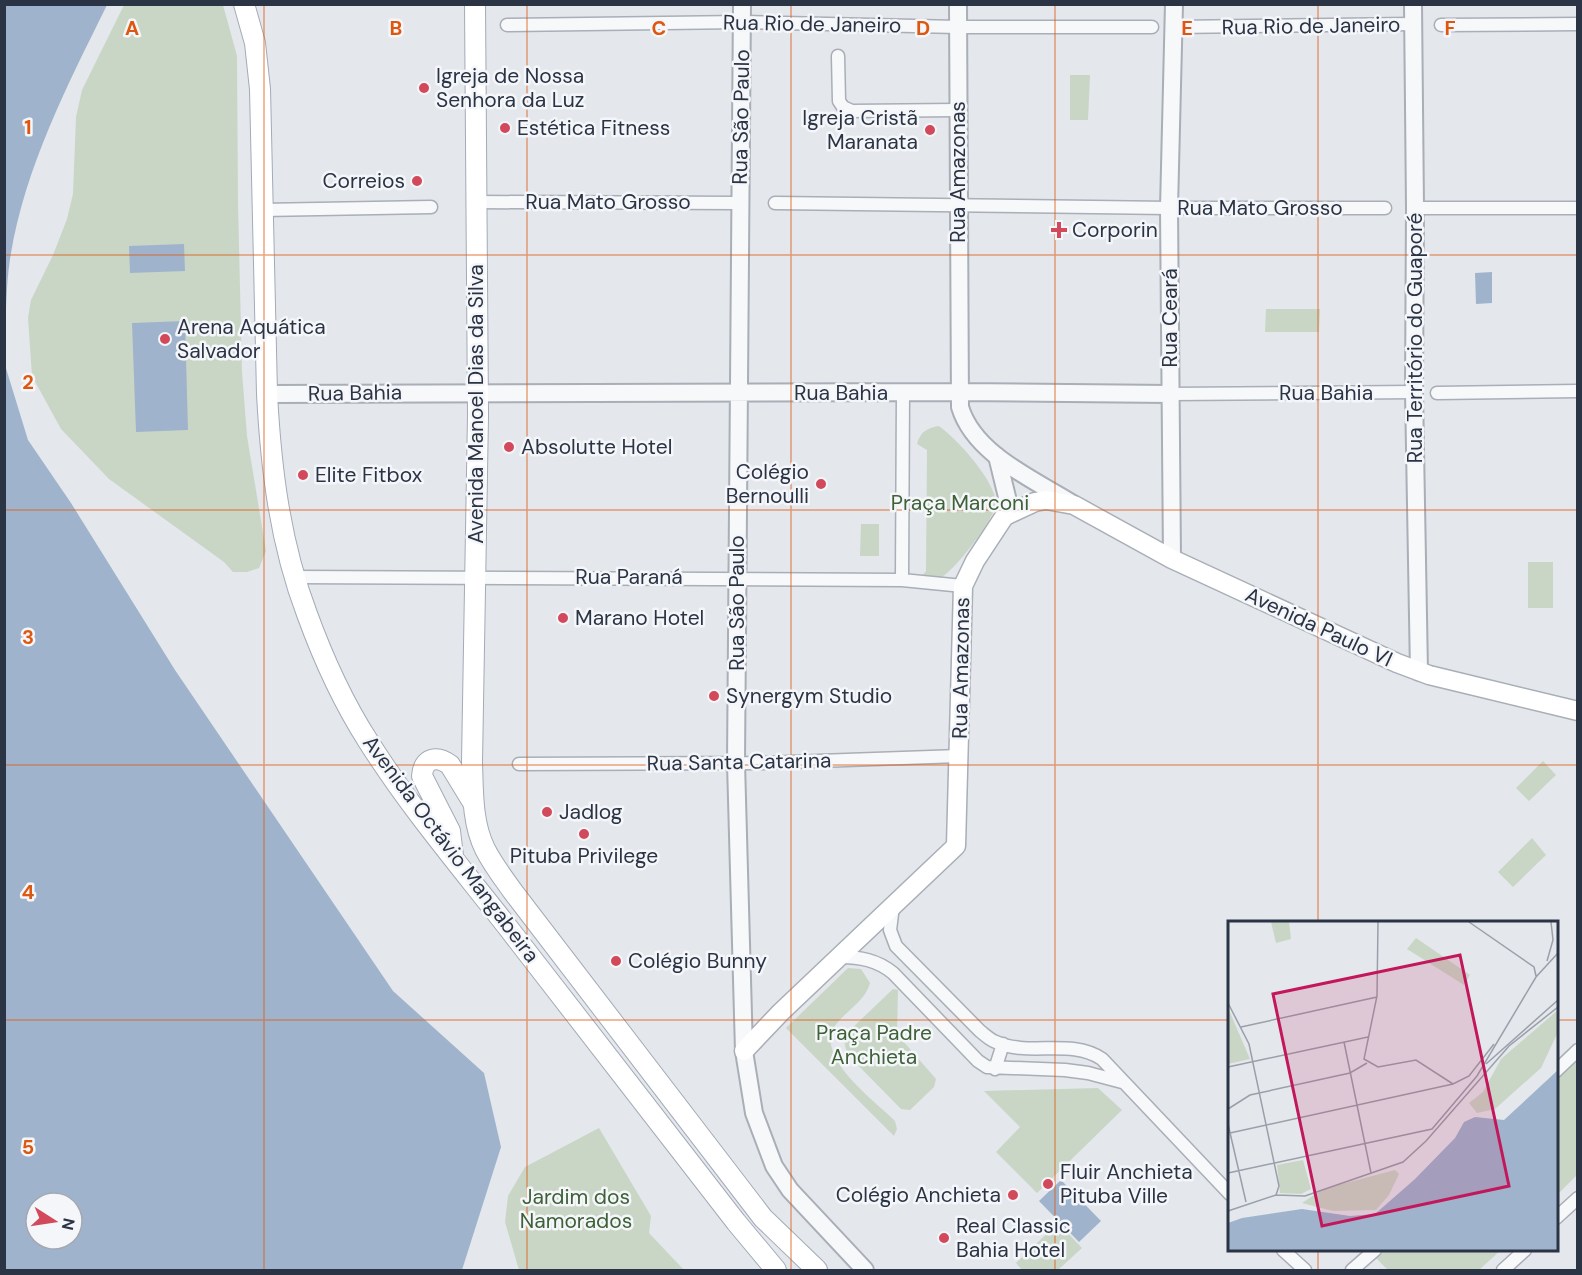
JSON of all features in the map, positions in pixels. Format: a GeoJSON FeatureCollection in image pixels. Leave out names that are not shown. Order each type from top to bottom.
{"type":"FeatureCollection","features":[{"type":"Feature","properties":{"kind":"main road","name":"Avenida Octávio Mangabeira"},"geometry":{"type":"LineString","coordinates":[[244,4],[255,43],[260,89],[270,443],[276,493],[294,577],[321,650],[369,742],[408,798],[736,1222],[776,1270]]}},
{"type":"Feature","properties":{"kind":"main road","name":"Avenida Manoel Dias da Silva"},"geometry":{"type":"LineString","coordinates":[[473,803],[477,576],[475,4]]}},
{"type":"Feature","properties":{"kind":"main road","name":"Avenida Paulo VI"},"geometry":{"type":"LineString","coordinates":[[1005,516],[1035,502],[1046,500],[1074,505],[1172,559],[1419,672],[1578,711]]}},
{"type":"Feature","properties":{"kind":"main road","name":"Rua Amazonas"},"geometry":{"type":"LineString","coordinates":[[744,1052],[782,1012],[956,846],[963,586],[975,561],[1005,516]]}},
{"type":"Feature","properties":{"kind":"main road"},"geometry":{"type":"LineString","coordinates":[[453,856],[448,825],[425,784],[422,768],[431,759],[437,759],[450,765],[473,803]]}},
{"type":"Feature","properties":{"kind":"main road","name":"Avenida Octávio Mangabeira"},"geometry":{"type":"LineString","coordinates":[[473,803],[485,849],[513,893],[763,1218],[813,1268]]}},
{"type":"Feature","properties":{"kind":"street","name":"Rua São Paulo"},"geometry":{"type":"LineString","coordinates":[[742,4],[736,763],[744,1052],[754,1113],[774,1166],[790,1190],[865,1270]]}},
{"type":"Feature","properties":{"kind":"street","name":"Rua Amazonas"},"geometry":{"type":"LineString","coordinates":[[958,4],[959,392],[965,421],[970,431],[997,456]]}},
{"type":"Feature","properties":{"kind":"street","name":"Rua Ceará"},"geometry":{"type":"LineString","coordinates":[[1172,559],[1169,208],[1174,4]]}},
{"type":"Feature","properties":{"kind":"street","name":"Rua Território do Guaporé"},"geometry":{"type":"LineString","coordinates":[[1413,4],[1414,392],[1419,672]]}},
{"type":"Feature","properties":{"kind":"street","name":"Rua Rio de Janeiro"},"geometry":{"type":"LineString","coordinates":[[507,26],[742,22],[958,27],[1152,27]]}},
{"type":"Feature","properties":{"kind":"street","name":"Rua Rio de Janeiro"},"geometry":{"type":"LineString","coordinates":[[1174,27],[1413,24]]}},
{"type":"Feature","properties":{"kind":"street"},"geometry":{"type":"LineString","coordinates":[[1441,25],[1578,24]]}},
{"type":"Feature","properties":{"kind":"street"},"geometry":{"type":"LineString","coordinates":[[838,56],[839,101],[843,107],[852,111],[958,110]]}},
{"type":"Feature","properties":{"kind":"street","name":"Rua Mato Grosso"},"geometry":{"type":"LineString","coordinates":[[476,202],[740,203]]}},
{"type":"Feature","properties":{"kind":"street","name":"Rua Mato Grosso"},"geometry":{"type":"LineString","coordinates":[[775,203],[1386,208]]}},
{"type":"Feature","properties":{"kind":"street"},"geometry":{"type":"LineString","coordinates":[[262,210],[431,207]]}},
{"type":"Feature","properties":{"kind":"street"},"geometry":{"type":"LineString","coordinates":[[1415,208],[1578,208]]}},
{"type":"Feature","properties":{"kind":"street"},"geometry":{"type":"LineString","coordinates":[[1437,393],[1578,391]]}},
{"type":"Feature","properties":{"kind":"street"},"geometry":{"type":"LineString","coordinates":[[902,580],[903,392]]}},
{"type":"Feature","properties":{"kind":"street","name":"Rua Bahia"},"geometry":{"type":"LineString","coordinates":[[267,394],[1414,392]]}},
{"type":"Feature","properties":{"kind":"street"},"geometry":{"type":"LineString","coordinates":[[997,456],[1007,497],[1005,516]]}},
{"type":"Feature","properties":{"kind":"street","name":"Avenida Paulo VI"},"geometry":{"type":"LineString","coordinates":[[997,456],[1074,505]]}},
{"type":"Feature","properties":{"kind":"street","name":"Rua Paraná"},"geometry":{"type":"LineString","coordinates":[[294,577],[477,576],[902,580],[963,586]]}},
{"type":"Feature","properties":{"kind":"street","name":"Rua Santa Catarina"},"geometry":{"type":"LineString","coordinates":[[519,764],[736,763],[959,756]]}},
{"type":"Feature","properties":{"kind":"street"},"geometry":{"type":"LineString","coordinates":[[893,906],[890,930],[896,946],[981,1031],[994,1042],[1085,1051],[1102,1059],[1228,1192]]}},
{"type":"Feature","properties":{"kind":"street"},"geometry":{"type":"LineString","coordinates":[[840,957],[862,958],[884,966],[978,1061],[987,1067],[1065,1070],[1123,1082]]}},
{"type":"Feature","properties":{"kind":"street"},"geometry":{"type":"LineString","coordinates":[[995,1069],[1003,1044]]}},
{"type":"Feature","properties":{"kind":"street"},"geometry":{"type":"LineString","coordinates":[[1558,1070],[1578,1050]]}},
{"type":"Feature","properties":{"kind":"street"},"geometry":{"type":"LineString","coordinates":[[1558,1217],[1578,1198]]}},
{"type":"Feature","properties":{"kind":"street"},"geometry":{"type":"LineString","coordinates":[[1284,1251],[1305,1270]]}},
{"type":"Feature","properties":{"kind":"street"},"geometry":{"type":"LineString","coordinates":[[1352,1270],[1374,1251]]}},
{"type":"Feature","properties":{"kind":"street"},"geometry":{"type":"LineString","coordinates":[[1503,1270],[1523,1251]]}},
{"type":"Feature","properties":{"kind":"street"},"geometry":{"type":"LineString","coordinates":[[1363,1260],[1374,1270]]}},
{"type":"Feature","properties":{"kind":"green space"},"geometry":{"type":"Polygon","coordinates":[[[124,5],[223,5],[237,56],[242,372],[247,436],[266,551],[259,568],[247,572],[233,572],[224,562],[109,479],[61,429],[32,376],[28,318],[31,300],[53,255],[67,219],[73,194],[76,117],[82,90],[124,5]]]}},
{"type":"Feature","properties":{"kind":"green space"},"geometry":{"type":"Polygon","coordinates":[[[1070,75],[1090,75],[1088,120],[1070,120],[1070,75]]]}},
{"type":"Feature","properties":{"kind":"green space"},"geometry":{"type":"Polygon","coordinates":[[[1266,309],[1320,309],[1319,332],[1265,332],[1266,309]]]}},
{"type":"Feature","properties":{"kind":"green space","name":"Praça Marconi"},"geometry":{"type":"Polygon","coordinates":[[[939,426],[956,440],[983,473],[990,484],[996,504],[989,521],[964,556],[946,574],[933,579],[922,576],[926,571],[927,450],[917,444],[925,431],[939,426]]]}},
{"type":"Feature","properties":{"kind":"green space"},"geometry":{"type":"Polygon","coordinates":[[[861,524],[879,524],[879,556],[860,556],[861,524]]]}},
{"type":"Feature","properties":{"kind":"green space"},"geometry":{"type":"Polygon","coordinates":[[[1528,562],[1553,562],[1553,608],[1528,608],[1528,562]]]}},
{"type":"Feature","properties":{"kind":"green space"},"geometry":{"type":"Polygon","coordinates":[[[1543,761],[1556,775],[1529,801],[1516,788],[1543,761]]]}},
{"type":"Feature","properties":{"kind":"green space"},"geometry":{"type":"Polygon","coordinates":[[[1532,838],[1546,855],[1513,887],[1498,872],[1532,838]]]}},
{"type":"Feature","properties":{"kind":"green space","name":"Praça Padre Anchieta"},"geometry":{"type":"Polygon","coordinates":[[[848,968],[861,969],[870,983],[860,1001],[835,1026],[831,1038],[833,1051],[839,1064],[850,1078],[895,1121],[897,1129],[894,1136],[786,1028],[848,968]]]}},
{"type":"Feature","properties":{"kind":"green space","name":"Praça Padre Anchieta"},"geometry":{"type":"Polygon","coordinates":[[[893,989],[898,990],[897,1034],[936,1079],[934,1087],[910,1110],[901,1109],[847,1054],[844,1040],[850,1030],[893,989]]]}},
{"type":"Feature","properties":{"kind":"green space"},"geometry":{"type":"Polygon","coordinates":[[[1577,1056],[1577,1175],[1558,1194],[1558,1075],[1577,1056]]]}},
{"type":"Feature","properties":{"kind":"green space"},"geometry":{"type":"Polygon","coordinates":[[[1098,1088],[1122,1110],[1037,1193],[996,1152],[1020,1127],[984,1091],[1098,1088]]]}},
{"type":"Feature","properties":{"kind":"green space","name":"Jardim dos Namorados"},"geometry":{"type":"Polygon","coordinates":[[[599,1128],[651,1216],[649,1233],[684,1270],[519,1270],[505,1222],[508,1196],[525,1167],[599,1128]]]}},
{"type":"Feature","properties":{"kind":"green space"},"geometry":{"type":"Polygon","coordinates":[[[1058,1223],[1082,1248],[1058,1270],[1022,1270],[1016,1263],[1058,1223]]]}},
{"type":"Feature","properties":{"kind":"green space"},"geometry":{"type":"Polygon","coordinates":[[[1378,1251],[1500,1251],[1479,1270],[1388,1270],[1376,1258],[1378,1251]]]}},
{"type":"Feature","properties":{"kind":"water"},"geometry":{"type":"Polygon","coordinates":[[[5,4],[107,5],[62,97],[25,193],[10,259],[5,341],[5,4]]]}},
{"type":"Feature","properties":{"kind":"water"},"geometry":{"type":"Polygon","coordinates":[[[184,244],[185,271],[130,273],[129,246],[184,244]]]}},
{"type":"Feature","properties":{"kind":"water"},"geometry":{"type":"Polygon","coordinates":[[[1492,272],[1492,303],[1476,304],[1475,273],[1492,272]]]}},
{"type":"Feature","properties":{"kind":"water"},"geometry":{"type":"Polygon","coordinates":[[[185,321],[188,430],[136,432],[132,323],[185,321]]]}},
{"type":"Feature","properties":{"kind":"water"},"geometry":{"type":"Polygon","coordinates":[[[5,365],[28,440],[71,503],[175,670],[393,991],[484,1073],[501,1147],[462,1270],[5,1270],[5,365]]]}},
{"type":"Feature","properties":{"kind":"water"},"geometry":{"type":"Polygon","coordinates":[[[1061,1180],[1101,1221],[1079,1242],[1039,1201],[1061,1180]]]}},
{"type":"Feature","properties":{"kind":"place","name":"Igreja de Nossa Senhora da Luz"},"geometry":{"type":"Point","coordinates":[424,88]}},
{"type":"Feature","properties":{"kind":"place","name":"Estética Fitness"},"geometry":{"type":"Point","coordinates":[505,128]}},
{"type":"Feature","properties":{"kind":"place","name":"Igreja Cristã Maranata"},"geometry":{"type":"Point","coordinates":[930,130]}},
{"type":"Feature","properties":{"kind":"place","name":"Correios"},"geometry":{"type":"Point","coordinates":[417,181]}},
{"type":"Feature","properties":{"kind":"place","name":"Corporin"},"geometry":{"type":"Point","coordinates":[1059,230]}},
{"type":"Feature","properties":{"kind":"place","name":"Arena Aquática Salvador"},"geometry":{"type":"Point","coordinates":[165,339]}},
{"type":"Feature","properties":{"kind":"place","name":"Absolutte Hotel"},"geometry":{"type":"Point","coordinates":[509,447]}},
{"type":"Feature","properties":{"kind":"place","name":"Elite Fitbox"},"geometry":{"type":"Point","coordinates":[303,475]}},
{"type":"Feature","properties":{"kind":"place","name":"Colégio Bernoulli"},"geometry":{"type":"Point","coordinates":[821,484]}},
{"type":"Feature","properties":{"kind":"place","name":"Marano Hotel"},"geometry":{"type":"Point","coordinates":[563,618]}},
{"type":"Feature","properties":{"kind":"place","name":"Synergym Studio"},"geometry":{"type":"Point","coordinates":[714,696]}},
{"type":"Feature","properties":{"kind":"place","name":"Jadlog"},"geometry":{"type":"Point","coordinates":[547,812]}},
{"type":"Feature","properties":{"kind":"place","name":"Pituba Privilege"},"geometry":{"type":"Point","coordinates":[584,834]}},
{"type":"Feature","properties":{"kind":"place","name":"Colégio Bunny"},"geometry":{"type":"Point","coordinates":[616,961]}},
{"type":"Feature","properties":{"kind":"place","name":"Fluir Anchieta Pituba Ville"},"geometry":{"type":"Point","coordinates":[1048,1184]}},
{"type":"Feature","properties":{"kind":"place","name":"Colégio Anchieta"},"geometry":{"type":"Point","coordinates":[1013,1195]}},
{"type":"Feature","properties":{"kind":"place","name":"Real Classic Bahia Hotel"},"geometry":{"type":"Point","coordinates":[944,1238]}}]}
